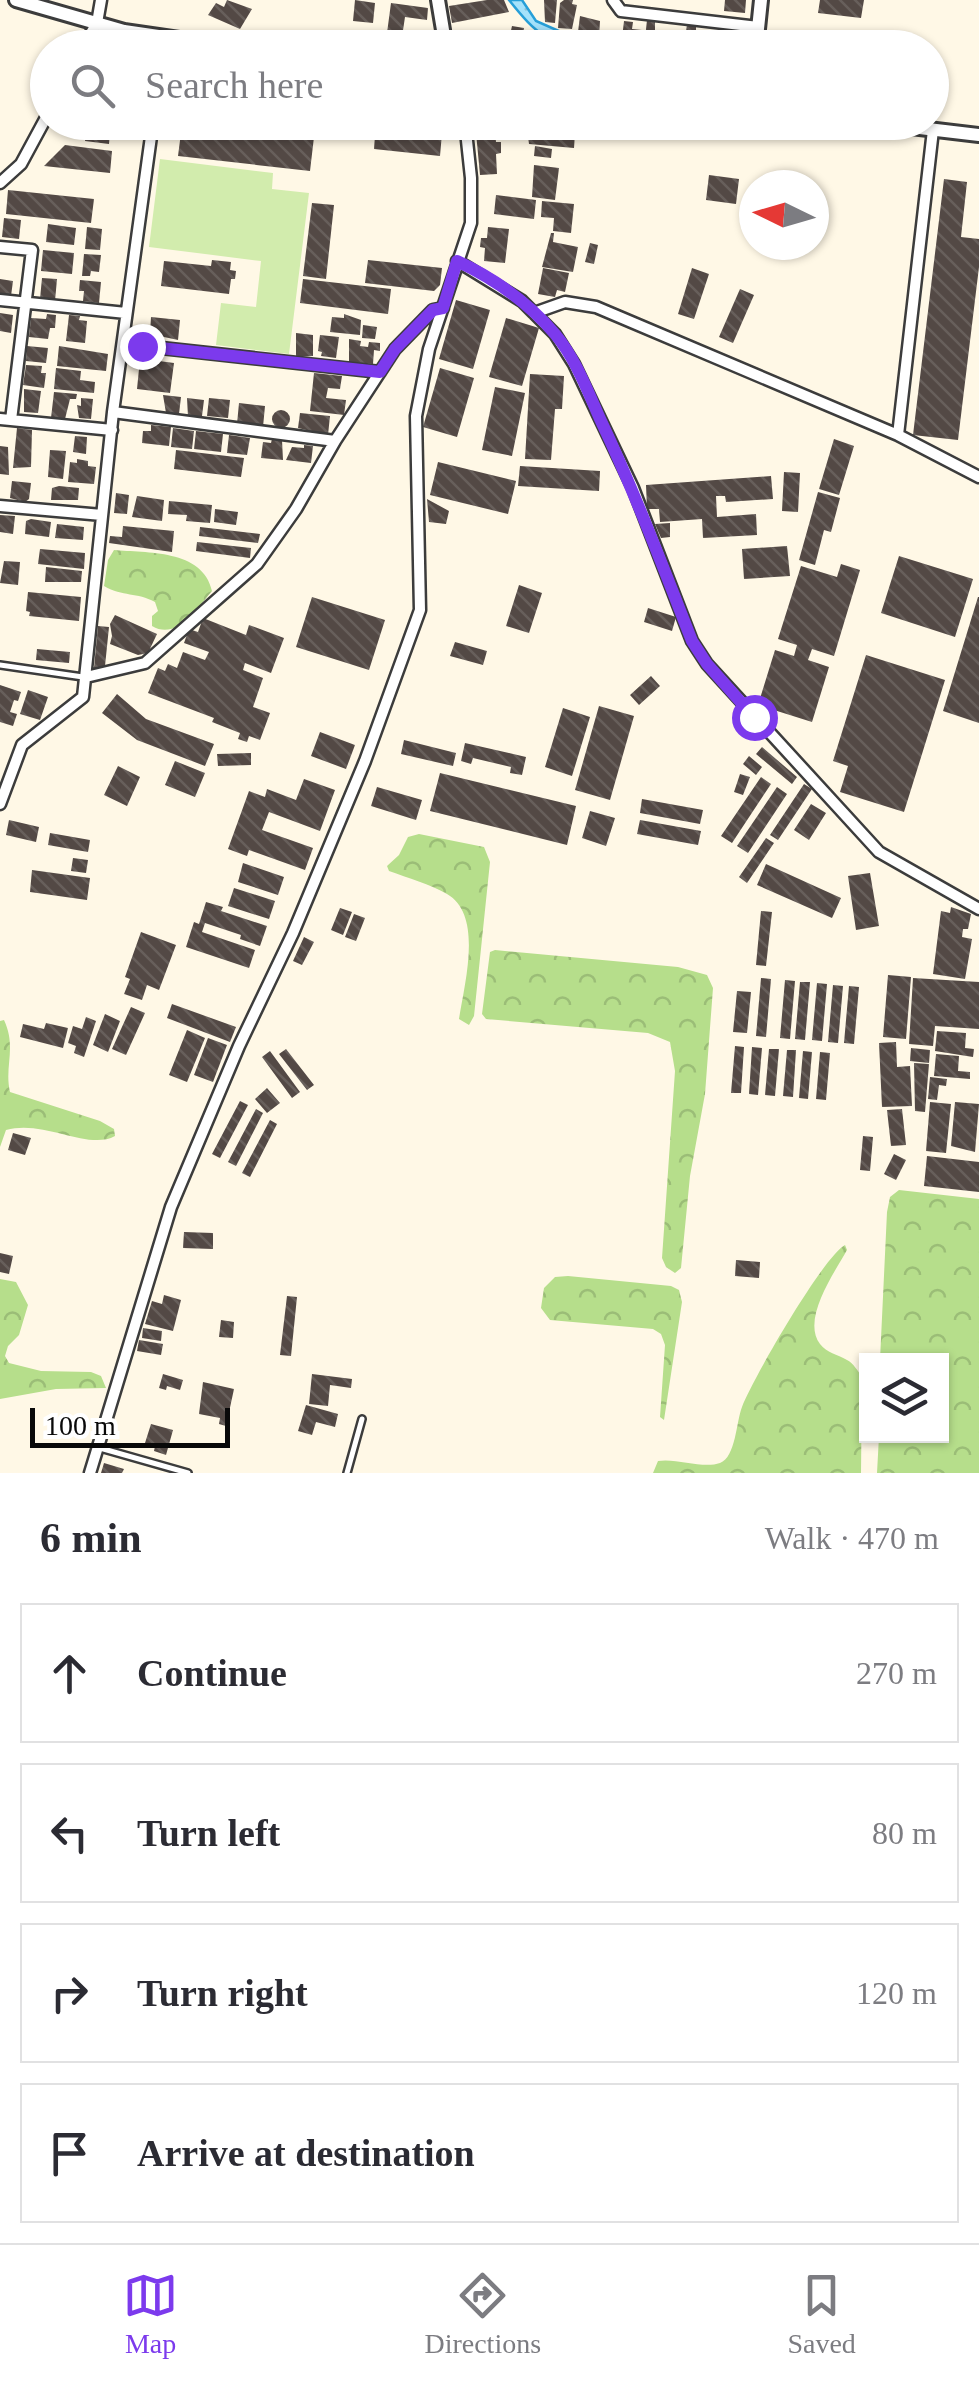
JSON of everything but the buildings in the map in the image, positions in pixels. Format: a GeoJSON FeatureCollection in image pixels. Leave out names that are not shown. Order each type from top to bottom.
{"type":"FeatureCollection","features":[{"type":"Feature","properties":{"kind":"street"},"geometry":{"type":"LineString","coordinates":[[16,0],[121,30]]}},
{"type":"Feature","properties":{"kind":"street"},"geometry":{"type":"LineString","coordinates":[[93,30],[101,0]]}},
{"type":"Feature","properties":{"kind":"street"},"geometry":{"type":"LineString","coordinates":[[438,0],[443,30]]}},
{"type":"Feature","properties":{"kind":"street"},"geometry":{"type":"LineString","coordinates":[[613,0],[622,11],[758,27]]}},
{"type":"Feature","properties":{"kind":"street"},"geometry":{"type":"LineString","coordinates":[[758,30],[761,0]]}},
{"type":"Feature","properties":{"kind":"street"},"geometry":{"type":"LineString","coordinates":[[949,132],[979,135]]}},
{"type":"Feature","properties":{"kind":"street"},"geometry":{"type":"LineString","coordinates":[[0,184],[21,164],[34,140]]}},
{"type":"Feature","properties":{"kind":"street"},"geometry":{"type":"LineString","coordinates":[[0,804],[22,745],[83,698],[113,412],[150,140]]}},
{"type":"Feature","properties":{"kind":"street"},"geometry":{"type":"LineString","coordinates":[[90,1473],[171,1207],[365,761],[420,610],[416,416],[428,348],[471,222],[466,140]]}},
{"type":"Feature","properties":{"kind":"street"},"geometry":{"type":"LineString","coordinates":[[898,434],[932,140]]}},
{"type":"Feature","properties":{"kind":"street"},"geometry":{"type":"LineString","coordinates":[[0,247],[32,250],[17,371],[6,419],[112,430]]}},
{"type":"Feature","properties":{"kind":"street"},"geometry":{"type":"LineString","coordinates":[[457,261],[506,290],[534,313],[555,334],[574,364],[633,488],[692,641],[707,664],[878,852],[979,910]]}},
{"type":"Feature","properties":{"kind":"street"},"geometry":{"type":"LineString","coordinates":[[0,300],[126,313]]}},
{"type":"Feature","properties":{"kind":"street"},"geometry":{"type":"LineString","coordinates":[[534,313],[565,302],[596,307],[898,434],[979,477]]}},
{"type":"Feature","properties":{"kind":"street"},"geometry":{"type":"LineString","coordinates":[[86,677],[145,663],[257,564],[296,509],[395,349],[433,310],[443,308]]}},
{"type":"Feature","properties":{"kind":"street"},"geometry":{"type":"LineString","coordinates":[[142,346],[380,372]]}},
{"type":"Feature","properties":{"kind":"street"},"geometry":{"type":"LineString","coordinates":[[0,369],[17,371]]}},
{"type":"Feature","properties":{"kind":"street"},"geometry":{"type":"LineString","coordinates":[[113,412],[336,440]]}},
{"type":"Feature","properties":{"kind":"street"},"geometry":{"type":"LineString","coordinates":[[0,506],[102,515]]}},
{"type":"Feature","properties":{"kind":"lane"},"geometry":{"type":"LineString","coordinates":[[0,665],[86,677]]}},
{"type":"Feature","properties":{"kind":"lane"},"geometry":{"type":"LineString","coordinates":[[347,1473],[362,1419]]}},
{"type":"Feature","properties":{"kind":"lane"},"geometry":{"type":"LineString","coordinates":[[99,1448],[188,1473]]}},
{"type":"Feature","properties":{"kind":"green space"},"geometry":{"type":"Polygon","coordinates":[[[160,159],[273,173],[272,189],[309,193],[289,354],[216,345],[221,303],[256,307],[261,261],[149,247],[160,159]]]}},
{"type":"Feature","properties":{"kind":"green space"},"geometry":{"type":"Polygon","coordinates":[[[114,550],[157,553],[185,560],[207,577],[212,591],[178,626],[161,630],[152,626],[152,616],[158,611],[155,602],[104,586],[108,560],[114,550]]]}},
{"type":"Feature","properties":{"kind":"green space"},"geometry":{"type":"Polygon","coordinates":[[[419,834],[484,847],[490,862],[474,1016],[469,1025],[459,1019],[469,952],[465,918],[458,904],[440,890],[389,871],[387,866],[399,855],[408,837],[419,834]]]}},
{"type":"Feature","properties":{"kind":"green space"},"geometry":{"type":"Polygon","coordinates":[[[490,952],[678,967],[707,975],[713,988],[705,1094],[690,1176],[681,1268],[675,1273],[662,1258],[675,1071],[670,1042],[648,1033],[486,1019],[482,1014],[490,952]]]}},
{"type":"Feature","properties":{"kind":"green space"},"geometry":{"type":"Polygon","coordinates":[[[4,1020],[10,1039],[10,1092],[100,1121],[114,1129],[115,1136],[92,1140],[20,1128],[6,1130],[0,1147],[0,1021],[4,1020]]]}},
{"type":"Feature","properties":{"kind":"green space"},"geometry":{"type":"Polygon","coordinates":[[[899,1190],[979,1199],[979,1473],[877,1473],[879,1443],[949,1443],[949,1353],[880,1353],[890,1197],[899,1190]]]}},
{"type":"Feature","properties":{"kind":"green space"},"geometry":{"type":"Polygon","coordinates":[[[845,1245],[847,1250],[817,1309],[815,1334],[823,1347],[849,1361],[859,1373],[861,1473],[653,1473],[658,1461],[706,1465],[725,1459],[742,1407],[759,1372],[805,1294],[845,1245]]]}},
{"type":"Feature","properties":{"kind":"green space"},"geometry":{"type":"Polygon","coordinates":[[[555,1277],[679,1290],[682,1302],[664,1420],[660,1417],[665,1345],[661,1334],[653,1329],[550,1320],[541,1308],[544,1288],[555,1277]]]}},
{"type":"Feature","properties":{"kind":"green space"},"geometry":{"type":"Polygon","coordinates":[[[0,1279],[16,1282],[28,1305],[19,1335],[8,1346],[5,1356],[9,1363],[41,1371],[91,1372],[101,1376],[106,1388],[56,1389],[0,1399],[0,1279]]]}},
{"type":"Feature","properties":{"kind":"water"},"geometry":{"type":"Polygon","coordinates":[[[509,0],[522,0],[536,21],[556,30],[536,30],[509,0]]]}},
{"type":"Feature","properties":{"kind":"route"},"geometry":{"type":"LineString","coordinates":[[142,346],[380,372],[395,349],[433,310],[443,308],[457,261],[474,269],[522,301],[555,334],[574,364],[633,488],[692,641],[754,717]]}}]}
